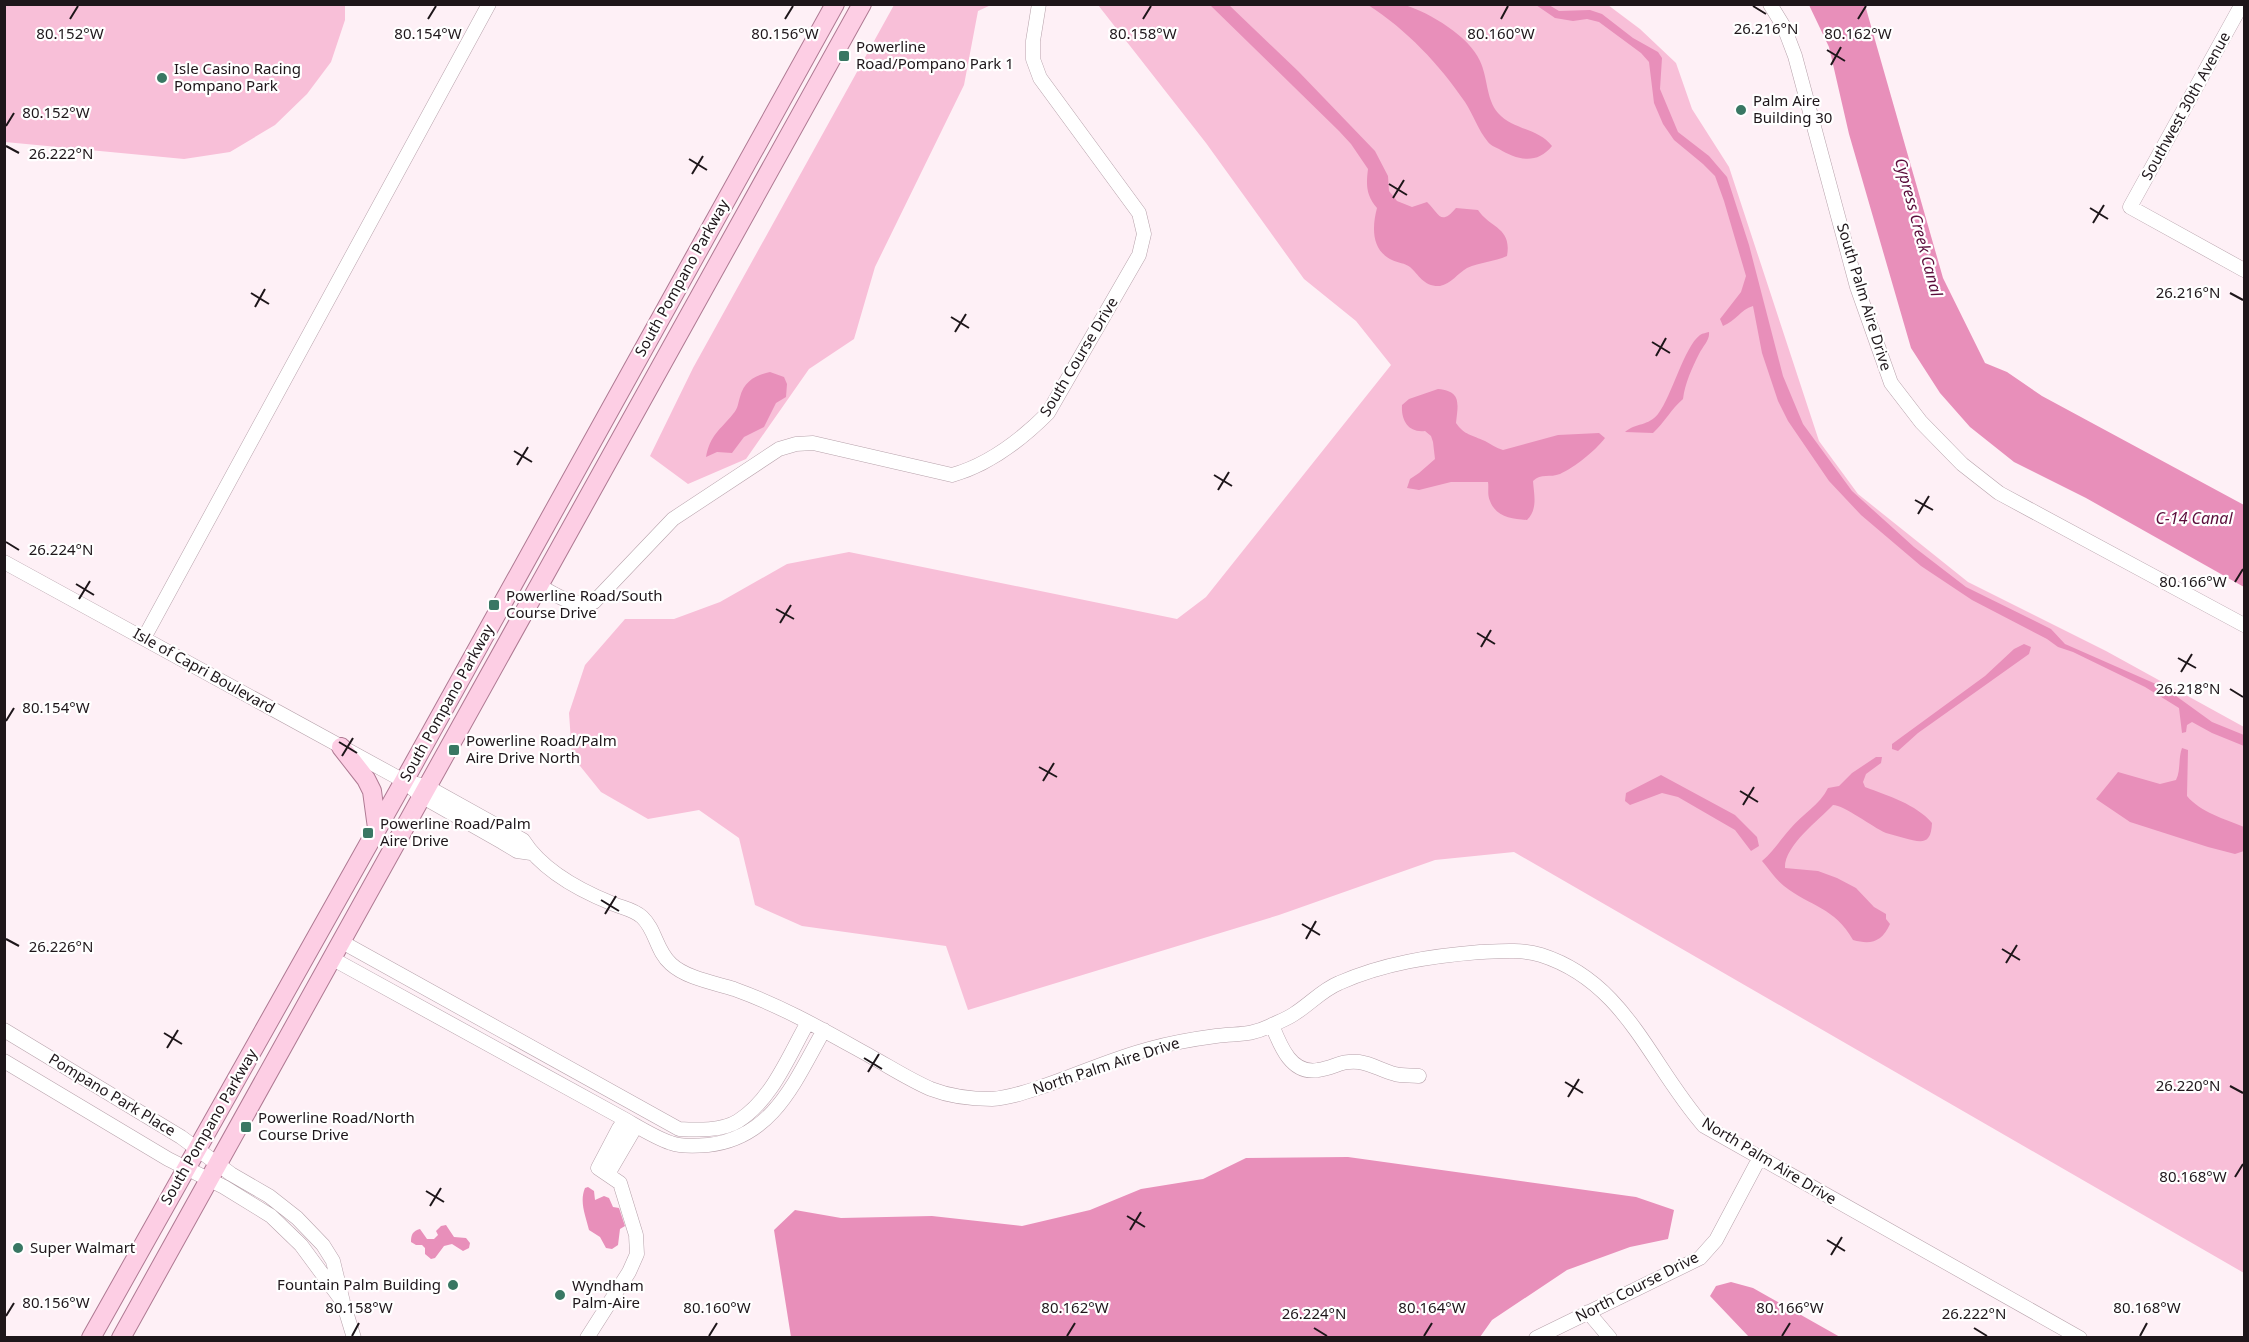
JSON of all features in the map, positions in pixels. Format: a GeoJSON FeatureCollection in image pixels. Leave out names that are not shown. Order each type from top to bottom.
{"type":"FeatureCollection","features":[{"type":"Feature","properties":{"kind":"main road","name":"South Pompano Parkway"},"geometry":{"type":"LineString","coordinates":[[91,1338],[404,781],[835,4]]}},
{"type":"Feature","properties":{"kind":"main road","name":"South Pompano Parkway"},"geometry":{"type":"LineString","coordinates":[[121,1338],[862,4]]}},
{"type":"Feature","properties":{"kind":"main road"},"geometry":{"type":"LineString","coordinates":[[540,586],[539,556],[587,471],[590,444]]}},
{"type":"Feature","properties":{"kind":"main road"},"geometry":{"type":"LineString","coordinates":[[341,747],[366,779],[372,791],[377,828]]}},
{"type":"Feature","properties":{"kind":"street"},"geometry":{"type":"LineString","coordinates":[[144,638],[489,4]]}},
{"type":"Feature","properties":{"kind":"street","name":"South Course Drive"},"geometry":{"type":"LineString","coordinates":[[540,586],[567,601],[582,604],[594,602],[673,519],[779,449],[796,444],[813,444],[952,475],[972,469],[1029,431],[1048,413],[1139,255],[1144,234],[1139,213],[1040,78],[1033,59],[1033,41],[1039,4]]}},
{"type":"Feature","properties":{"kind":"street","name":"South Palm Aire Drive"},"geometry":{"type":"LineString","coordinates":[[1770,4],[1784,27],[1795,56],[1857,287],[1891,383],[1921,423],[1962,464],[1999,494],[2244,625]]}},
{"type":"Feature","properties":{"kind":"street","name":"Southwest 30th Avenue"},"geometry":{"type":"LineString","coordinates":[[2242,4],[2130,207],[2244,270]]}},
{"type":"Feature","properties":{"kind":"street"},"geometry":{"type":"LineString","coordinates":[[800,66],[821,79]]}},
{"type":"Feature","properties":{"kind":"street","name":"Isle of Capri Boulevard"},"geometry":{"type":"LineString","coordinates":[[4,562],[404,781]]}},
{"type":"Feature","properties":{"kind":"street","name":"North Palm Aire Drive"},"geometry":{"type":"LineString","coordinates":[[404,781],[523,840],[531,853],[559,876],[611,903],[634,911],[645,920],[661,952],[672,965],[692,975],[778,1006],[932,1089],[961,1096],[987,1099],[1006,1098],[1077,1076],[1144,1050],[1176,1042],[1222,1035],[1252,1034],[1294,1014],[1317,995],[1338,983],[1394,964],[1439,955],[1507,950],[1538,954],[1569,966],[1598,985],[1626,1015],[1684,1104],[1704,1126],[2080,1338]]}},
{"type":"Feature","properties":{"kind":"street"},"geometry":{"type":"LineString","coordinates":[[342,942],[678,1129],[697,1131],[737,1122],[756,1106],[775,1081],[808,1022]]}},
{"type":"Feature","properties":{"kind":"street"},"geometry":{"type":"LineString","coordinates":[[333,959],[673,1144],[698,1146],[726,1143],[749,1133],[769,1117],[790,1091],[824,1030]]}},
{"type":"Feature","properties":{"kind":"street"},"geometry":{"type":"LineString","coordinates":[[454,1025],[462,1009]]}},
{"type":"Feature","properties":{"kind":"street"},"geometry":{"type":"LineString","coordinates":[[1272,1025],[1286,1056],[1301,1068],[1315,1071],[1340,1062],[1358,1062],[1373,1064],[1396,1074],[1419,1076]]}},
{"type":"Feature","properties":{"kind":"street","name":"Pompano Park Place"},"geometry":{"type":"LineString","coordinates":[[4,1030],[197,1148],[213,1172]]}},
{"type":"Feature","properties":{"kind":"street"},"geometry":{"type":"LineString","coordinates":[[535,1070],[543,1054]]}},
{"type":"Feature","properties":{"kind":"street","name":"Pompano Park Place"},"geometry":{"type":"LineString","coordinates":[[4,1061],[186,1167]]}},
{"type":"Feature","properties":{"kind":"street"},"geometry":{"type":"LineString","coordinates":[[586,1338],[637,1254],[636,1235],[620,1183],[603,1171],[632,1133],[626,1120]]}},
{"type":"Feature","properties":{"kind":"street","name":"North Course Drive"},"geometry":{"type":"LineString","coordinates":[[1536,1338],[1700,1258],[1716,1240],[1759,1159]]}},
{"type":"Feature","properties":{"kind":"street"},"geometry":{"type":"LineString","coordinates":[[186,1167],[213,1172],[279,1203],[311,1231],[333,1261],[354,1338]]}},
{"type":"Feature","properties":{"kind":"street"},"geometry":{"type":"LineString","coordinates":[[1588,1312],[1610,1338]]}},
{"type":"Feature","properties":{"kind":"shaded area","name":"Isle Casino Racing Pompano Park"},"geometry":{"type":"Polygon","coordinates":[[[345,4],[345,20],[331,62],[307,94],[275,125],[230,152],[184,159],[5,142],[4,5],[345,4]]]}},
{"type":"Feature","properties":{"kind":"shaded area"},"geometry":{"type":"Polygon","coordinates":[[[894,5],[991,5],[978,11],[964,85],[875,267],[854,339],[809,369],[746,459],[688,484],[650,456],[693,368],[894,5]]]}},
{"type":"Feature","properties":{"kind":"shaded area"},"geometry":{"type":"Polygon","coordinates":[[[1098,5],[1608,5],[1640,29],[1676,63],[1692,109],[1729,167],[1819,441],[1858,494],[1968,582],[2106,651],[2244,727],[2244,1273],[1514,852],[1435,860],[1279,915],[968,1010],[946,946],[802,926],[755,905],[739,838],[699,810],[648,819],[601,792],[572,756],[569,713],[585,665],[625,619],[674,619],[720,602],[787,564],[849,552],[1177,619],[1206,597],[1391,365],[1356,321],[1304,279],[1206,143],[1098,5]]]}},
{"type":"Feature","properties":{"kind":"water"},"geometry":{"type":"Polygon","coordinates":[[[1391,3],[1405,5],[1437,20],[1458,34],[1475,52],[1480,61],[1491,101],[1498,113],[1511,123],[1540,136],[1552,146],[1540,156],[1527,159],[1513,156],[1490,144],[1465,102],[1433,61],[1396,25],[1368,5],[1391,3]]]}},
{"type":"Feature","properties":{"kind":"water"},"geometry":{"type":"Polygon","coordinates":[[[1210,5],[1229,5],[1298,71],[1375,151],[1388,176],[1389,191],[1397,201],[1412,207],[1427,202],[1437,214],[1443,217],[1451,214],[1456,208],[1478,210],[1503,234],[1508,246],[1507,256],[1467,268],[1448,283],[1434,286],[1422,280],[1408,266],[1385,256],[1375,237],[1374,223],[1377,208],[1368,190],[1368,169],[1351,144],[1210,5]]]}},
{"type":"Feature","properties":{"kind":"water"},"geometry":{"type":"Polygon","coordinates":[[[1536,5],[1549,5],[1559,11],[1590,10],[1602,14],[1633,38],[1658,52],[1662,58],[1660,89],[1678,132],[1709,156],[1727,177],[1749,245],[1783,376],[1803,424],[1852,491],[1914,547],[1966,587],[2051,629],[2065,644],[2165,688],[2212,722],[2244,735],[2244,746],[2192,722],[2187,725],[2186,732],[2182,733],[2179,708],[2145,687],[2058,647],[1972,600],[1921,566],[1861,515],[1829,481],[1788,421],[1778,401],[1762,353],[1753,306],[1723,326],[1720,319],[1741,292],[1746,276],[1715,176],[1674,140],[1663,124],[1654,103],[1649,62],[1641,53],[1599,22],[1587,19],[1573,21],[1555,18],[1536,5]]]}},
{"type":"Feature","properties":{"kind":"water","name":"C-14 Canal"},"geometry":{"type":"Polygon","coordinates":[[[1809,5],[1865,5],[1943,278],[1985,363],[2007,372],[2042,396],[2244,505],[2244,587],[2086,498],[2014,462],[1970,427],[1940,393],[1911,348],[1849,134],[1829,47],[1809,5]]]}},
{"type":"Feature","properties":{"kind":"water"},"geometry":{"type":"Polygon","coordinates":[[[1709,332],[1689,376],[1683,399],[1653,433],[1625,432],[1650,421],[1658,414],[1694,341],[1700,335],[1709,332]]]}},
{"type":"Feature","properties":{"kind":"water"},"geometry":{"type":"Polygon","coordinates":[[[770,372],[784,377],[787,384],[786,397],[776,403],[764,427],[744,437],[732,453],[717,452],[706,457],[716,433],[736,410],[744,387],[755,377],[770,372]]]}},
{"type":"Feature","properties":{"kind":"water"},"geometry":{"type":"Polygon","coordinates":[[[1438,389],[1451,392],[1455,396],[1458,404],[1456,423],[1462,430],[1503,450],[1558,435],[1599,433],[1605,438],[1566,471],[1539,477],[1533,481],[1534,507],[1527,520],[1510,518],[1496,511],[1489,499],[1488,482],[1451,482],[1419,490],[1407,488],[1410,479],[1435,459],[1431,436],[1425,431],[1410,428],[1404,420],[1402,405],[1409,399],[1438,389]]]}},
{"type":"Feature","properties":{"kind":"water"},"geometry":{"type":"Polygon","coordinates":[[[2024,644],[2031,647],[2029,654],[1918,733],[1898,751],[1892,749],[1892,744],[1985,676],[2014,649],[2024,644]]]}},
{"type":"Feature","properties":{"kind":"water"},"geometry":{"type":"Polygon","coordinates":[[[2182,748],[2188,750],[2187,796],[2206,811],[2244,827],[2244,851],[2235,854],[2130,822],[2096,799],[2118,772],[2160,784],[2176,780],[2182,748]]]}},
{"type":"Feature","properties":{"kind":"water"},"geometry":{"type":"Polygon","coordinates":[[[1876,757],[1882,757],[1881,763],[1866,774],[1863,782],[1865,787],[1901,801],[1925,816],[1932,823],[1927,839],[1916,841],[1886,833],[1833,805],[1796,843],[1786,860],[1785,868],[1818,871],[1837,878],[1856,888],[1874,907],[1886,914],[1886,919],[1890,924],[1887,930],[1875,941],[1865,942],[1853,940],[1846,929],[1830,914],[1784,886],[1762,861],[1828,788],[1839,786],[1852,773],[1876,757]]]}},
{"type":"Feature","properties":{"kind":"water"},"geometry":{"type":"Polygon","coordinates":[[[1661,775],[1735,815],[1757,837],[1759,846],[1751,851],[1735,830],[1678,797],[1662,793],[1630,805],[1625,801],[1626,793],[1661,775]]]}},
{"type":"Feature","properties":{"kind":"water"},"geometry":{"type":"Polygon","coordinates":[[[1348,1157],[1636,1197],[1674,1210],[1668,1239],[1630,1247],[1567,1270],[1492,1320],[1480,1337],[791,1337],[774,1230],[795,1210],[841,1218],[932,1216],[1022,1226],[1090,1210],[1141,1189],[1203,1179],[1246,1158],[1348,1157]]]}},
{"type":"Feature","properties":{"kind":"water"},"geometry":{"type":"Polygon","coordinates":[[[588,1187],[594,1191],[595,1200],[604,1196],[609,1198],[613,1207],[619,1208],[625,1226],[620,1229],[618,1245],[612,1249],[606,1248],[600,1237],[589,1230],[583,1199],[585,1188],[588,1187]]]}},
{"type":"Feature","properties":{"kind":"water"},"geometry":{"type":"Polygon","coordinates":[[[446,1225],[454,1237],[466,1238],[470,1243],[469,1248],[463,1251],[452,1244],[444,1246],[435,1258],[431,1259],[425,1254],[425,1248],[422,1245],[411,1242],[412,1235],[420,1229],[427,1239],[434,1239],[438,1235],[436,1231],[446,1225]]]}},
{"type":"Feature","properties":{"kind":"water"},"geometry":{"type":"Polygon","coordinates":[[[1731,1282],[1753,1288],[1840,1337],[1749,1337],[1710,1296],[1716,1286],[1731,1282]]]}},
{"type":"Feature","properties":{"kind":"place","name":"Powerline Road/Pompano Park 1"},"geometry":{"type":"Point","coordinates":[844,56]}},
{"type":"Feature","properties":{"kind":"place","name":"Isle Casino Racing Pompano Park"},"geometry":{"type":"Point","coordinates":[162,78]}},
{"type":"Feature","properties":{"kind":"place","name":"Palm Aire Building 30"},"geometry":{"type":"Point","coordinates":[1741,110]}},
{"type":"Feature","properties":{"kind":"place","name":"Powerline Road/South Course Drive"},"geometry":{"type":"Point","coordinates":[494,605]}},
{"type":"Feature","properties":{"kind":"place","name":"Powerline Road/Palm Aire Drive North"},"geometry":{"type":"Point","coordinates":[454,750]}},
{"type":"Feature","properties":{"kind":"place","name":"Powerline Road/Palm Aire Drive"},"geometry":{"type":"Point","coordinates":[368,833]}},
{"type":"Feature","properties":{"kind":"place","name":"Powerline Road/North Course Drive"},"geometry":{"type":"Point","coordinates":[246,1127]}},
{"type":"Feature","properties":{"kind":"place","name":"Super Walmart"},"geometry":{"type":"Point","coordinates":[18,1248]}},
{"type":"Feature","properties":{"kind":"place","name":"Fountain Palm Building"},"geometry":{"type":"Point","coordinates":[453,1285]}},
{"type":"Feature","properties":{"kind":"place","name":"Wyndham Palm-Aire"},"geometry":{"type":"Point","coordinates":[560,1295]}},
{"type":"Feature","properties":{"kind":"water label","name":"Cypress Creek Canal"},"geometry":{"type":"Point","coordinates":[1919,227]}}]}
